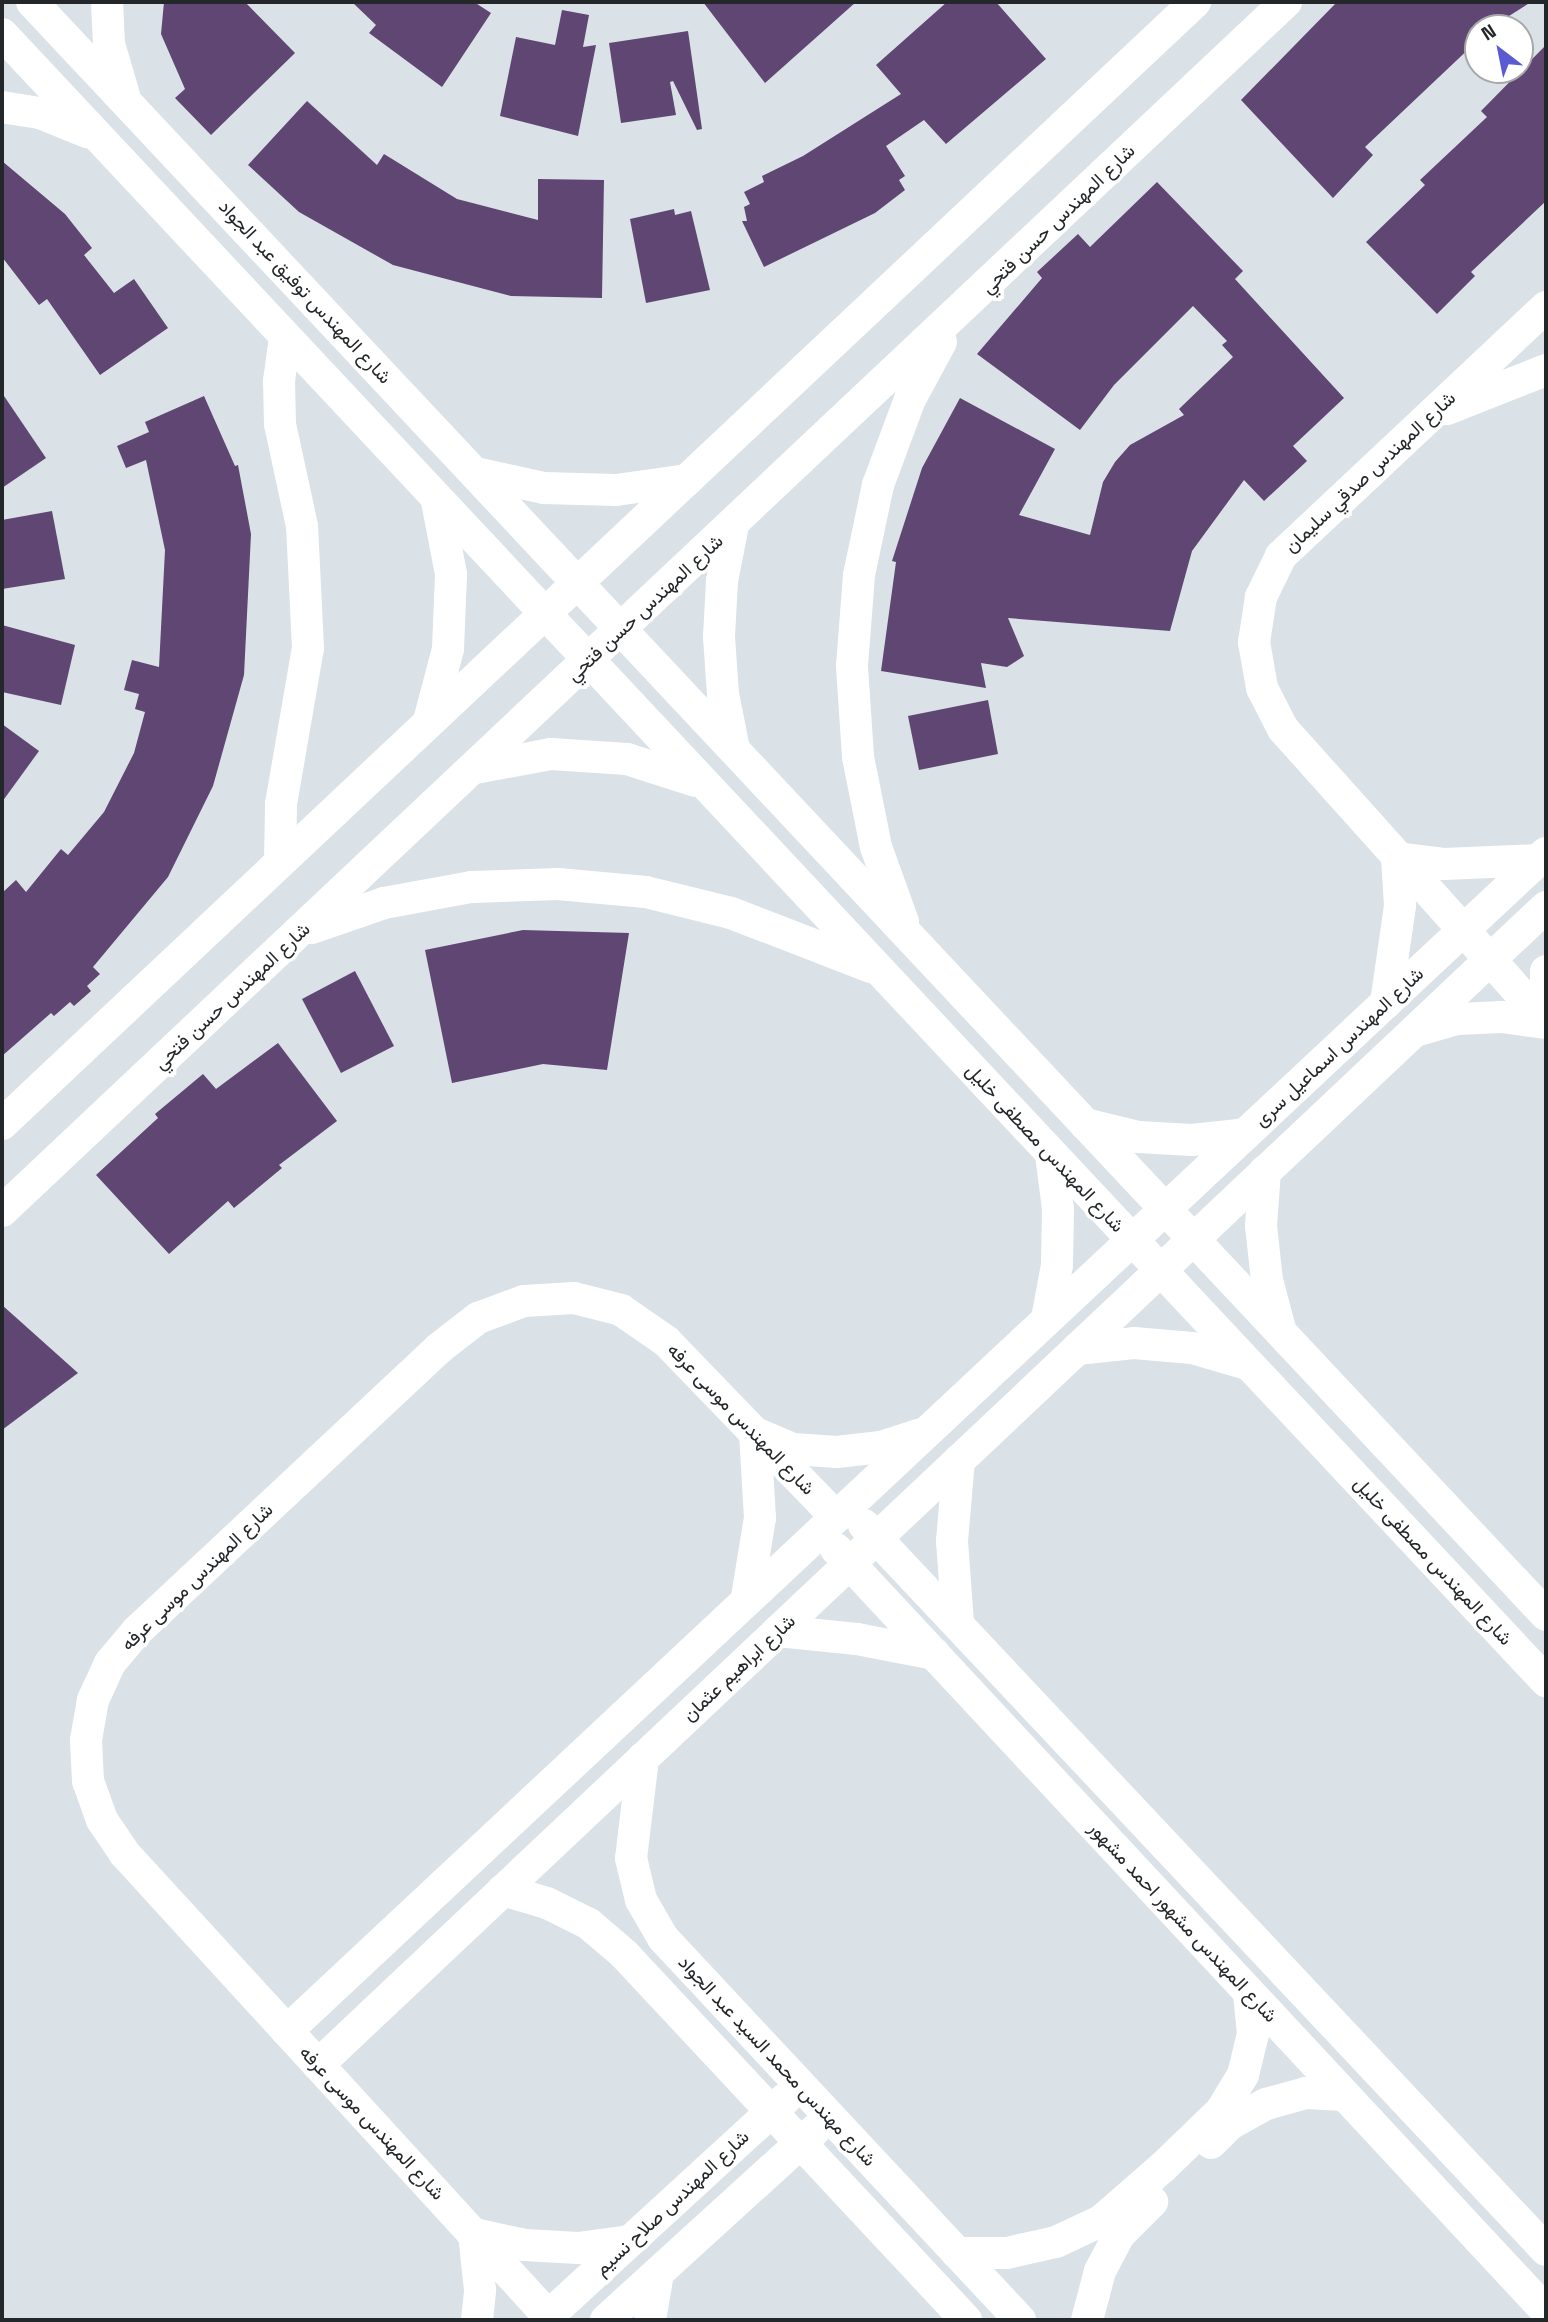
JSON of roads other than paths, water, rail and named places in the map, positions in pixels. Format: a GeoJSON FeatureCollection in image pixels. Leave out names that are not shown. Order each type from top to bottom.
{"type":"FeatureCollection","features":[{"type":"Feature","properties":{"kind":"street"},"geometry":{"type":"LineString","coordinates":[[32,2],[2,32],[543,615]]}},
{"type":"Feature","properties":{"kind":"street","name":"شارع المهندس توفيق عبد الجواد"},"geometry":{"type":"LineString","coordinates":[[32,2],[577,583]]}},
{"type":"Feature","properties":{"kind":"street"},"geometry":{"type":"LineString","coordinates":[[107,2],[109,44],[127,103]]}},
{"type":"Feature","properties":{"kind":"street"},"geometry":{"type":"LineString","coordinates":[[2,1124],[1195,2]]}},
{"type":"Feature","properties":{"kind":"street","name":"شارع المهندس حسن فتحي"},"geometry":{"type":"LineString","coordinates":[[2,1211],[1286,2]]}},
{"type":"Feature","properties":{"kind":"street"},"geometry":{"type":"LineString","coordinates":[[2,107],[40,113],[95,135]]}},
{"type":"Feature","properties":{"kind":"street","name":"شارع المهندس صدقي سليمان"},"geometry":{"type":"LineString","coordinates":[[1546,307],[1281,555],[1261,597],[1255,642],[1262,688],[1283,729],[1546,1023]]}},
{"type":"Feature","properties":{"kind":"street"},"geometry":{"type":"LineString","coordinates":[[907,933],[876,847],[858,757],[852,666],[859,575],[878,485],[910,399],[953,318]]}},
{"type":"Feature","properties":{"kind":"street"},"geometry":{"type":"LineString","coordinates":[[280,862],[282,804],[308,648],[302,526],[280,424],[279,381],[285,338]]}},
{"type":"Feature","properties":{"kind":"street"},"geometry":{"type":"LineString","coordinates":[[1427,418],[1546,370]]}},
{"type":"Feature","properties":{"kind":"street"},"geometry":{"type":"LineString","coordinates":[[475,473],[544,488],[592,489],[687,480]]}},
{"type":"Feature","properties":{"kind":"street"},"geometry":{"type":"LineString","coordinates":[[429,722],[448,649],[450,586],[437,500]]}},
{"type":"Feature","properties":{"kind":"street"},"geometry":{"type":"LineString","coordinates":[[733,525],[722,581],[719,637],[723,694],[734,749]]}},
{"type":"Feature","properties":{"kind":"street"},"geometry":{"type":"LineString","coordinates":[[577,583],[1546,1615]]}},
{"type":"Feature","properties":{"kind":"street","name":"شارع المهندس مصطفى خليل"},"geometry":{"type":"LineString","coordinates":[[543,615],[1546,1681]]}},
{"type":"Feature","properties":{"kind":"street"},"geometry":{"type":"LineString","coordinates":[[475,768],[551,754],[627,759],[700,782]]}},
{"type":"Feature","properties":{"kind":"street"},"geometry":{"type":"LineString","coordinates":[[1386,1003],[1400,906],[1397,858],[1444,864],[1543,857]]}},
{"type":"Feature","properties":{"kind":"street","name":"شارع المهندس اسماعيل سرى"},"geometry":{"type":"LineString","coordinates":[[1132,1241],[1543,857]]}},
{"type":"Feature","properties":{"kind":"street"},"geometry":{"type":"LineString","coordinates":[[300,932],[384,904],[433,894],[471,887],[558,884],[646,892],[731,913],[876,969]]}},
{"type":"Feature","properties":{"kind":"street","name":"شارع المهندس اسماعيل سرى"},"geometry":{"type":"LineString","coordinates":[[1160,1270],[1546,907]]}},
{"type":"Feature","properties":{"kind":"street"},"geometry":{"type":"LineString","coordinates":[[1546,971],[1546,999]]}},
{"type":"Feature","properties":{"kind":"street"},"geometry":{"type":"LineString","coordinates":[[1413,1031],[1468,1019],[1502,1017],[1546,1023]]}},
{"type":"Feature","properties":{"kind":"street"},"geometry":{"type":"LineString","coordinates":[[1085,1124],[1138,1137],[1192,1140],[1246,1134]]}},
{"type":"Feature","properties":{"kind":"street"},"geometry":{"type":"LineString","coordinates":[[1047,1319],[1057,1265],[1058,1209],[1051,1154]]}},
{"type":"Feature","properties":{"kind":"street"},"geometry":{"type":"LineString","coordinates":[[1265,1171],[1264,1253],[1282,1333]]}},
{"type":"Feature","properties":{"kind":"street"},"geometry":{"type":"LineString","coordinates":[[287,2031],[747,1597],[835,1519],[1132,1241]]}},
{"type":"Feature","properties":{"kind":"street","name":"شارع ابراهيم عثمان"},"geometry":{"type":"LineString","coordinates":[[318,2065],[1160,1270]]}},
{"type":"Feature","properties":{"kind":"street","name":"شارع المهندس موسى عرفه"},"geometry":{"type":"LineString","coordinates":[[548,2319],[474,2234],[125,1854],[102,1820],[88,1781],[86,1740],[93,1700],[110,1663],[137,1631],[438,1349],[478,1318],[524,1301],[573,1298],[621,1311],[666,1341],[835,1519]]}},
{"type":"Feature","properties":{"kind":"street"},"geometry":{"type":"LineString","coordinates":[[1077,1349],[1134,1343],[1192,1348],[1248,1364]]}},
{"type":"Feature","properties":{"kind":"street"},"geometry":{"type":"LineString","coordinates":[[747,1597],[760,1518],[755,1433],[793,1449],[837,1452],[881,1447],[923,1434]]}},
{"type":"Feature","properties":{"kind":"street"},"geometry":{"type":"LineString","coordinates":[[958,1623],[953,1541],[959,1460]]}},
{"type":"Feature","properties":{"kind":"street"},"geometry":{"type":"LineString","coordinates":[[835,1519],[877,1538],[1546,2250]]}},
{"type":"Feature","properties":{"kind":"street","name":"شارع المهندس مشهور احمد مشهور"},"geometry":{"type":"LineString","coordinates":[[835,1519],[849,1564],[1546,2311]]}},
{"type":"Feature","properties":{"kind":"street"},"geometry":{"type":"LineString","coordinates":[[778,1631],[857,1639],[935,1654]]}},
{"type":"Feature","properties":{"kind":"street","name":"شارع مهندس محمد السيد عبد الجواد"},"geometry":{"type":"LineString","coordinates":[[643,1758],[631,1858],[641,1900],[663,1938],[1020,2320]]}},
{"type":"Feature","properties":{"kind":"street","name":"شارع مهندس محمد السيد عبد الجواد"},"geometry":{"type":"LineString","coordinates":[[503,1890],[547,1903],[589,1924],[624,1954],[966,2320]]}},
{"type":"Feature","properties":{"kind":"street"},"geometry":{"type":"LineString","coordinates":[[1087,2320],[1100,2271],[1119,2235],[1221,2111],[1243,2075],[1253,2035],[1249,1994]]}},
{"type":"Feature","properties":{"kind":"street","name":"شارع المهندس صلاح نسيم"},"geometry":{"type":"LineString","coordinates":[[548,2319],[800,2085]]}},
{"type":"Feature","properties":{"kind":"street"},"geometry":{"type":"LineString","coordinates":[[957,2253],[1007,2253],[1056,2242],[1101,2221],[1169,2173],[1230,2124],[1266,2104],[1306,2093],[1343,2095]]}},
{"type":"Feature","properties":{"kind":"street"},"geometry":{"type":"LineString","coordinates":[[606,2320],[830,2117]]}},
{"type":"Feature","properties":{"kind":"street"},"geometry":{"type":"LineString","coordinates":[[477,2320],[480,2290],[474,2234],[552,2246],[630,2241]]}},
{"type":"Feature","properties":{"kind":"street"},"geometry":{"type":"LineString","coordinates":[[650,2320],[658,2273]]}}]}
